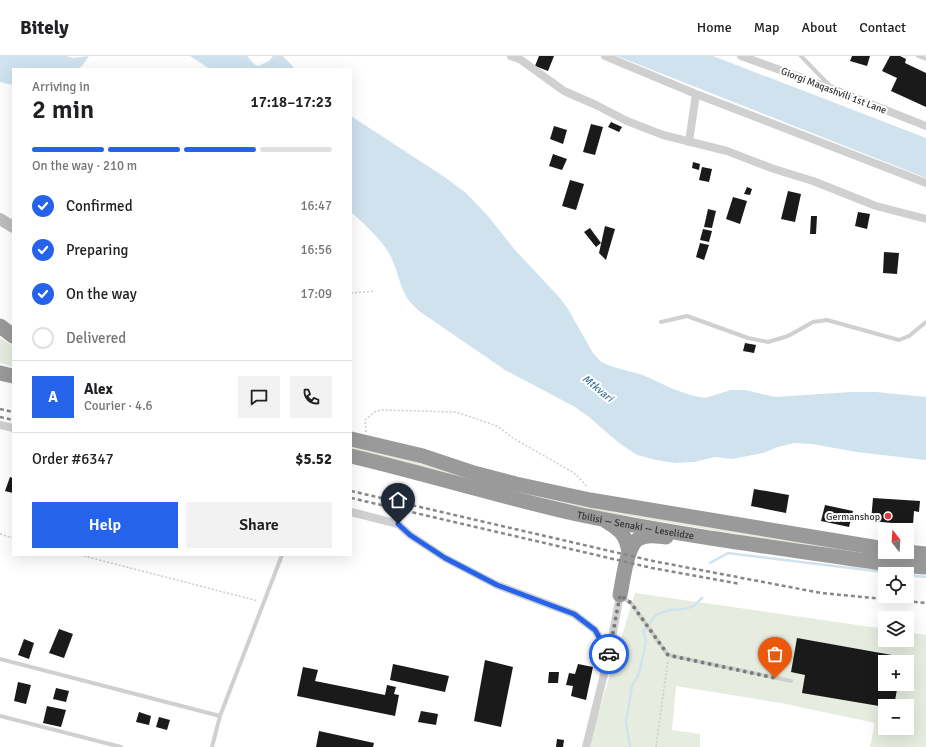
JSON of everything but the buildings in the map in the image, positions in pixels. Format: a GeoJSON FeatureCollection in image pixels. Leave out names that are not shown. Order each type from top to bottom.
{"type":"FeatureCollection","features":[{"type":"Feature","properties":{"kind":"highway"},"geometry":{"type":"LineString","coordinates":[[0,326],[12,335]]}},
{"type":"Feature","properties":{"kind":"highway"},"geometry":{"type":"LineString","coordinates":[[0,373],[12,376]]}},
{"type":"Feature","properties":{"kind":"highway","name":"Tbilisi — Senaki — Leselidze"},"geometry":{"type":"LineString","coordinates":[[352,439],[423,456],[474,473],[516,484],[590,500],[878,548]]}},
{"type":"Feature","properties":{"kind":"highway","name":"Tbilisi — Senaki — Leselidze"},"geometry":{"type":"LineString","coordinates":[[352,456],[577,514],[700,536],[894,564],[926,566]]}},
{"type":"Feature","properties":{"kind":"highway"},"geometry":{"type":"LineString","coordinates":[[604,519],[623,533],[628,543],[629,552],[620,595]]}},
{"type":"Feature","properties":{"kind":"highway"},"geometry":{"type":"LineString","coordinates":[[629,552],[637,540],[644,537],[655,536],[684,540],[700,536]]}},
{"type":"Feature","properties":{"kind":"highway"},"geometry":{"type":"LineString","coordinates":[[914,553],[926,554]]}},
{"type":"Feature","properties":{"kind":"main road"},"geometry":{"type":"LineString","coordinates":[[0,219],[12,227]]}},
{"type":"Feature","properties":{"kind":"main road"},"geometry":{"type":"LineString","coordinates":[[0,322],[12,328]]}},
{"type":"Feature","properties":{"kind":"street"},"geometry":{"type":"LineString","coordinates":[[511,56],[521,60],[564,91],[596,105],[626,121],[663,135],[727,151],[774,169],[813,181],[876,206],[926,219]]}},
{"type":"Feature","properties":{"kind":"street"},"geometry":{"type":"LineString","coordinates":[[605,56],[696,94],[926,183]]}},
{"type":"Feature","properties":{"kind":"street","name":"Giorgi Maqashvili 1st Lane"},"geometry":{"type":"LineString","coordinates":[[741,56],[833,89],[926,126]]}},
{"type":"Feature","properties":{"kind":"street"},"geometry":{"type":"LineString","coordinates":[[689,142],[696,94]]}},
{"type":"Feature","properties":{"kind":"street"},"geometry":{"type":"LineString","coordinates":[[0,425],[12,428]]}},
{"type":"Feature","properties":{"kind":"street"},"geometry":{"type":"LineString","coordinates":[[352,512],[398,524],[410,535],[445,558],[497,585],[574,614],[595,630],[609,654]]}},
{"type":"Feature","properties":{"kind":"street"},"geometry":{"type":"LineString","coordinates":[[586,747],[609,654],[620,595]]}},
{"type":"Feature","properties":{"kind":"lane"},"geometry":{"type":"LineString","coordinates":[[801,56],[833,89]]}},
{"type":"Feature","properties":{"kind":"lane"},"geometry":{"type":"LineString","coordinates":[[918,56],[926,59]]}},
{"type":"Feature","properties":{"kind":"lane"},"geometry":{"type":"LineString","coordinates":[[662,322],[687,316],[748,338],[768,342],[788,336],[813,322],[827,320],[899,340],[909,336],[926,322]]}},
{"type":"Feature","properties":{"kind":"lane"},"geometry":{"type":"LineString","coordinates":[[212,747],[220,716],[282,556]]}},
{"type":"Feature","properties":{"kind":"lane"},"geometry":{"type":"LineString","coordinates":[[620,595],[631,603],[668,655],[791,681]]}},
{"type":"Feature","properties":{"kind":"lane"},"geometry":{"type":"LineString","coordinates":[[0,659],[220,716]]}},
{"type":"Feature","properties":{"kind":"lane"},"geometry":{"type":"LineString","coordinates":[[0,716],[121,747]]}},
{"type":"Feature","properties":{"kind":"path"},"geometry":{"type":"LineString","coordinates":[[352,293],[375,291]]}},
{"type":"Feature","properties":{"kind":"path"},"geometry":{"type":"LineString","coordinates":[[367,442],[365,420],[376,411],[456,412],[497,426],[513,438],[574,473],[585,484],[590,500]]}},
{"type":"Feature","properties":{"kind":"path"},"geometry":{"type":"LineString","coordinates":[[0,534],[12,538]]}},
{"type":"Feature","properties":{"kind":"path"},"geometry":{"type":"LineString","coordinates":[[84,556],[264,602]]}},
{"type":"Feature","properties":{"kind":"path"},"geometry":{"type":"LineString","coordinates":[[656,747],[668,655]]}},
{"type":"Feature","properties":{"kind":"shaded area"},"geometry":{"type":"Polygon","coordinates":[[[0,338],[12,345],[12,367],[0,363],[0,338]]]}},
{"type":"Feature","properties":{"kind":"shaded area"},"geometry":{"type":"Polygon","coordinates":[[[352,444],[878,552],[878,558],[592,510],[535,498],[352,448],[352,444]]]}},
{"type":"Feature","properties":{"kind":"shaded area"},"geometry":{"type":"Polygon","coordinates":[[[914,557],[926,558],[914,558],[914,557]]]}},
{"type":"Feature","properties":{"kind":"shaded area"},"geometry":{"type":"Polygon","coordinates":[[[635,593],[878,628],[878,647],[914,647],[914,633],[926,635],[926,747],[870,747],[875,723],[781,703],[676,686],[672,730],[700,734],[700,747],[588,747],[635,593]]]}},
{"type":"Feature","properties":{"kind":"water"},"geometry":{"type":"Polygon","coordinates":[[[0,56],[66,56],[73,58],[89,56],[79,68],[12,68],[12,85],[0,82],[0,56]]]}},
{"type":"Feature","properties":{"kind":"water"},"geometry":{"type":"Polygon","coordinates":[[[190,56],[247,56],[254,64],[258,66],[269,61],[273,56],[283,56],[294,68],[208,68],[190,56]]]}},
{"type":"Feature","properties":{"kind":"water"},"geometry":{"type":"Polygon","coordinates":[[[617,56],[713,56],[926,138],[926,178],[617,56]]]}},
{"type":"Feature","properties":{"kind":"water","name":"Mtkvari"},"geometry":{"type":"Polygon","coordinates":[[[352,117],[446,178],[466,193],[488,216],[515,250],[560,298],[568,309],[593,353],[601,362],[613,367],[643,375],[690,395],[705,398],[731,390],[745,390],[775,397],[851,392],[876,392],[926,397],[926,460],[857,452],[812,444],[794,443],[763,453],[732,459],[715,457],[694,462],[675,463],[637,455],[619,443],[575,407],[505,370],[419,311],[406,297],[395,265],[389,253],[366,226],[352,213],[352,117]]]}},
{"type":"Feature","properties":{"kind":"waterway"},"geometry":{"type":"LineString","coordinates":[[710,563],[728,553],[878,571]]}},
{"type":"Feature","properties":{"kind":"waterway"},"geometry":{"type":"LineString","coordinates":[[914,576],[926,577]]}},
{"type":"Feature","properties":{"kind":"waterway"},"geometry":{"type":"LineString","coordinates":[[650,623],[656,615],[669,610],[684,609],[694,606],[702,598]]}},
{"type":"Feature","properties":{"kind":"waterway"},"geometry":{"type":"LineString","coordinates":[[630,747],[626,722],[632,686],[639,674],[644,651],[646,641],[643,631],[645,629]]}},
{"type":"Feature","properties":{"kind":"railway"},"geometry":{"type":"LineString","coordinates":[[0,409],[12,412]]}},
{"type":"Feature","properties":{"kind":"railway"},"geometry":{"type":"LineString","coordinates":[[0,417],[12,420]]}},
{"type":"Feature","properties":{"kind":"railway"},"geometry":{"type":"LineString","coordinates":[[352,491],[653,561],[821,593],[926,603]]}},
{"type":"Feature","properties":{"kind":"railway"},"geometry":{"type":"LineString","coordinates":[[352,498],[652,568],[740,584]]}},
{"type":"Feature","properties":{"kind":"way so far"},"geometry":{"type":"LineString","coordinates":[[609,654],[620,595],[631,603],[668,655],[775,678]]}},
{"type":"Feature","properties":{"kind":"place","name":"Germanshop"},"geometry":{"type":"Point","coordinates":[888,516]}},
{"type":"Feature","properties":{"kind":"route"},"geometry":{"type":"LineString","coordinates":[[398,524],[410,535],[445,558],[497,585],[574,614],[595,630],[609,654]]}}]}
